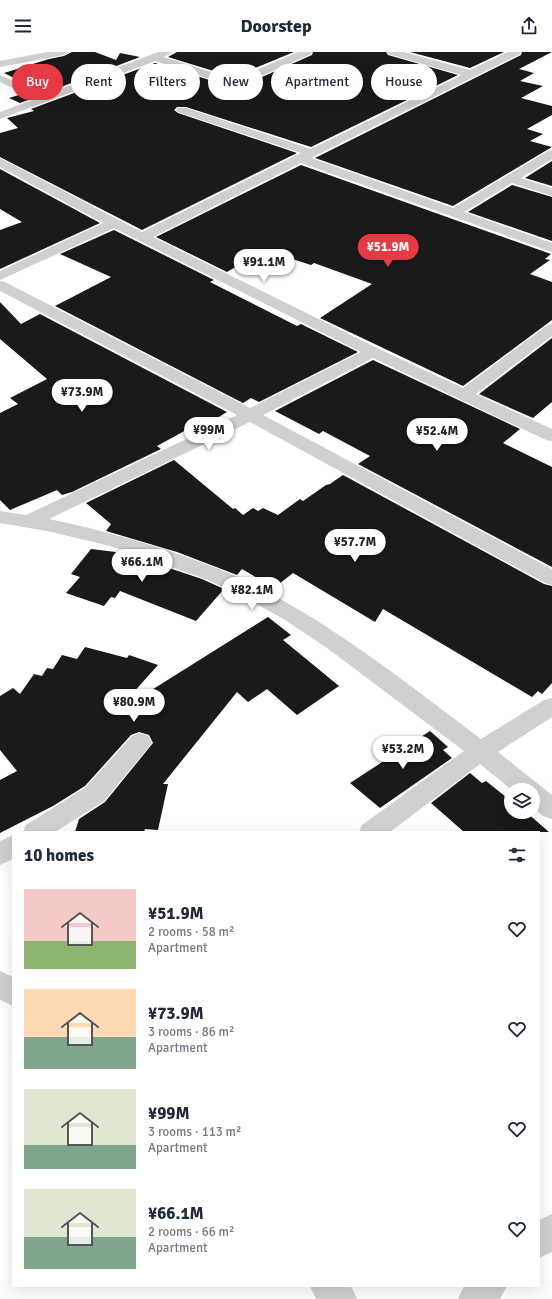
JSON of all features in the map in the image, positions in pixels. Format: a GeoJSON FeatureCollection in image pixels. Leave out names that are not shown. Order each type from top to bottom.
{"type":"FeatureCollection","features":[{"type":"Feature","properties":{"kind":"street"},"geometry":{"type":"LineString","coordinates":[[0,64],[64,52]]}},
{"type":"Feature","properties":{"kind":"street"},"geometry":{"type":"LineString","coordinates":[[63,92],[168,52]]}},
{"type":"Feature","properties":{"kind":"street"},"geometry":{"type":"LineString","coordinates":[[154,57],[233,82],[243,80],[307,52]]}},
{"type":"Feature","properties":{"kind":"street"},"geometry":{"type":"LineString","coordinates":[[392,52],[471,74]]}},
{"type":"Feature","properties":{"kind":"street"},"geometry":{"type":"LineString","coordinates":[[142,237],[516,52]]}},
{"type":"Feature","properties":{"kind":"street"},"geometry":{"type":"LineString","coordinates":[[0,78],[12,84]]}},
{"type":"Feature","properties":{"kind":"street"},"geometry":{"type":"LineString","coordinates":[[0,116],[41,100]]}},
{"type":"Feature","properties":{"kind":"street"},"geometry":{"type":"LineString","coordinates":[[182,110],[454,213],[552,248]]}},
{"type":"Feature","properties":{"kind":"street"},"geometry":{"type":"LineString","coordinates":[[454,213],[552,154]]}},
{"type":"Feature","properties":{"kind":"street"},"geometry":{"type":"LineString","coordinates":[[0,162],[114,223],[373,352],[552,436]]}},
{"type":"Feature","properties":{"kind":"street"},"geometry":{"type":"LineString","coordinates":[[511,179],[552,192]]}},
{"type":"Feature","properties":{"kind":"street"},"geometry":{"type":"LineString","coordinates":[[0,276],[114,223]]}},
{"type":"Feature","properties":{"kind":"street"},"geometry":{"type":"LineString","coordinates":[[0,285],[250,415],[552,578]]}},
{"type":"Feature","properties":{"kind":"street"},"geometry":{"type":"LineString","coordinates":[[464,395],[552,329]]}},
{"type":"Feature","properties":{"kind":"street"},"geometry":{"type":"LineString","coordinates":[[31,520],[250,415],[373,352]]}},
{"type":"Feature","properties":{"kind":"street"},"geometry":{"type":"LineString","coordinates":[[3,518],[31,520],[90,533],[149,550],[224,579],[288,612],[350,653],[481,751],[520,783]]}},
{"type":"Feature","properties":{"kind":"street"},"geometry":{"type":"LineString","coordinates":[[372,831],[481,751],[552,706]]}},
{"type":"Feature","properties":{"kind":"street"},"geometry":{"type":"LineString","coordinates":[[37,831],[95,794],[140,742]]}},
{"type":"Feature","properties":{"kind":"street"},"geometry":{"type":"LineString","coordinates":[[540,799],[552,809]]}},
{"type":"Feature","properties":{"kind":"street"},"geometry":{"type":"LineString","coordinates":[[0,854],[12,847]]}},
{"type":"Feature","properties":{"kind":"street"},"geometry":{"type":"LineString","coordinates":[[0,984],[12,992]]}},
{"type":"Feature","properties":{"kind":"street"},"geometry":{"type":"LineString","coordinates":[[540,1241],[552,1230]]}},
{"type":"Feature","properties":{"kind":"street"},"geometry":{"type":"LineString","coordinates":[[328,1287],[340,1299]]}},
{"type":"Feature","properties":{"kind":"street"},"geometry":{"type":"LineString","coordinates":[[475,1299],[489,1287]]}},
{"type":"Feature","properties":{"kind":"building"},"geometry":{"type":"Polygon","coordinates":[[[72,52],[95,52],[116,60],[120,53],[140,57],[122,64],[71,64],[71,83],[63,86],[63,64],[33,64],[64,56],[72,52]]]}},
{"type":"Feature","properties":{"kind":"building"},"geometry":{"type":"Polygon","coordinates":[[[177,52],[294,52],[263,65],[208,64],[208,69],[200,67],[200,64],[191,64],[168,57],[177,52]]]}},
{"type":"Feature","properties":{"kind":"building"},"geometry":{"type":"Polygon","coordinates":[[[313,52],[386,52],[388,55],[420,64],[371,64],[371,100],[407,100],[311,147],[186,107],[177,107],[174,110],[178,113],[297,153],[142,230],[0,157],[0,133],[18,128],[7,118],[34,111],[31,109],[55,100],[63,100],[63,97],[71,94],[71,100],[126,100],[126,74],[134,71],[134,100],[200,100],[200,77],[208,80],[208,100],[263,100],[263,76],[271,73],[271,100],[363,100],[363,64],[291,64],[312,55],[313,52]]]}},
{"type":"Feature","properties":{"kind":"building"},"geometry":{"type":"Polygon","coordinates":[[[410,52],[504,52],[470,68],[410,52]]]}},
{"type":"Feature","properties":{"kind":"building"},"geometry":{"type":"Polygon","coordinates":[[[522,52],[552,52],[519,69],[534,73],[520,81],[543,86],[521,98],[552,106],[552,115],[527,129],[543,134],[530,141],[552,147],[453,206],[315,158],[431,100],[437,100],[437,97],[521,55],[522,52]]]}},
{"type":"Feature","properties":{"kind":"building"},"geometry":{"type":"Polygon","coordinates":[[[437,69],[458,75],[437,85],[437,69]]]}},
{"type":"Feature","properties":{"kind":"building"},"geometry":{"type":"Polygon","coordinates":[[[12,71],[12,77],[4,73],[12,71]]]}},
{"type":"Feature","properties":{"kind":"building"},"geometry":{"type":"Polygon","coordinates":[[[13,100],[28,100],[20,103],[13,100]]]}},
{"type":"Feature","properties":{"kind":"building"},"geometry":{"type":"Polygon","coordinates":[[[552,161],[552,186],[525,178],[552,161]]]}},
{"type":"Feature","properties":{"kind":"building"},"geometry":{"type":"Polygon","coordinates":[[[301,165],[551,254],[545,259],[550,260],[530,274],[552,282],[552,320],[463,386],[320,318],[372,284],[314,263],[311,265],[264,250],[227,272],[156,237],[301,165]]]}},
{"type":"Feature","properties":{"kind":"building"},"geometry":{"type":"Polygon","coordinates":[[[0,169],[100,223],[0,269],[0,230],[22,222],[0,209],[0,169]]]}},
{"type":"Feature","properties":{"kind":"building"},"geometry":{"type":"Polygon","coordinates":[[[512,185],[552,197],[552,241],[468,212],[512,185]]]}},
{"type":"Feature","properties":{"kind":"building"},"geometry":{"type":"Polygon","coordinates":[[[114,230],[214,280],[210,282],[297,326],[301,324],[358,352],[259,402],[251,398],[243,403],[55,306],[111,277],[60,254],[114,230]]]}},
{"type":"Feature","properties":{"kind":"building"},"geometry":{"type":"Polygon","coordinates":[[[0,302],[21,324],[40,314],[227,412],[212,421],[209,419],[200,424],[199,423],[157,446],[161,449],[72,492],[62,495],[57,490],[10,510],[0,500],[0,413],[18,404],[10,398],[47,379],[0,339],[0,302]]]}},
{"type":"Feature","properties":{"kind":"building"},"geometry":{"type":"Polygon","coordinates":[[[552,338],[552,402],[533,418],[479,394],[552,338]]]}},
{"type":"Feature","properties":{"kind":"building"},"geometry":{"type":"Polygon","coordinates":[[[373,360],[520,429],[503,443],[552,467],[552,567],[358,464],[370,456],[323,431],[319,434],[275,411],[373,360]]]}},
{"type":"Feature","properties":{"kind":"building"},"geometry":{"type":"Polygon","coordinates":[[[174,460],[233,509],[235,508],[243,515],[253,508],[258,511],[263,508],[278,515],[300,499],[303,501],[343,475],[544,584],[552,586],[552,683],[542,694],[538,691],[532,697],[383,609],[375,622],[293,573],[274,588],[242,569],[237,575],[177,552],[106,531],[111,524],[86,503],[174,460]]]}},
{"type":"Feature","properties":{"kind":"building"},"geometry":{"type":"Polygon","coordinates":[[[91,549],[124,553],[202,579],[224,589],[196,621],[120,591],[115,598],[111,597],[104,606],[66,593],[80,577],[71,574],[91,549]]]}},
{"type":"Feature","properties":{"kind":"building"},"geometry":{"type":"Polygon","coordinates":[[[268,617],[291,635],[283,640],[339,686],[297,715],[267,689],[248,702],[237,692],[163,784],[168,784],[158,830],[75,831],[79,819],[105,802],[153,743],[149,735],[139,732],[131,735],[85,786],[53,806],[0,833],[0,780],[17,771],[0,750],[0,696],[13,688],[20,694],[34,674],[42,676],[47,668],[53,669],[62,655],[77,659],[85,647],[127,658],[129,655],[158,665],[115,713],[268,617]]]}},
{"type":"Feature","properties":{"kind":"building"},"geometry":{"type":"Polygon","coordinates":[[[430,731],[448,747],[443,750],[452,758],[380,808],[350,783],[430,731]]]}},
{"type":"Feature","properties":{"kind":"building"},"geometry":{"type":"Polygon","coordinates":[[[470,773],[482,783],[486,781],[504,795],[504,819],[534,819],[549,832],[540,831],[463,831],[431,803],[470,773]]]}}]}
